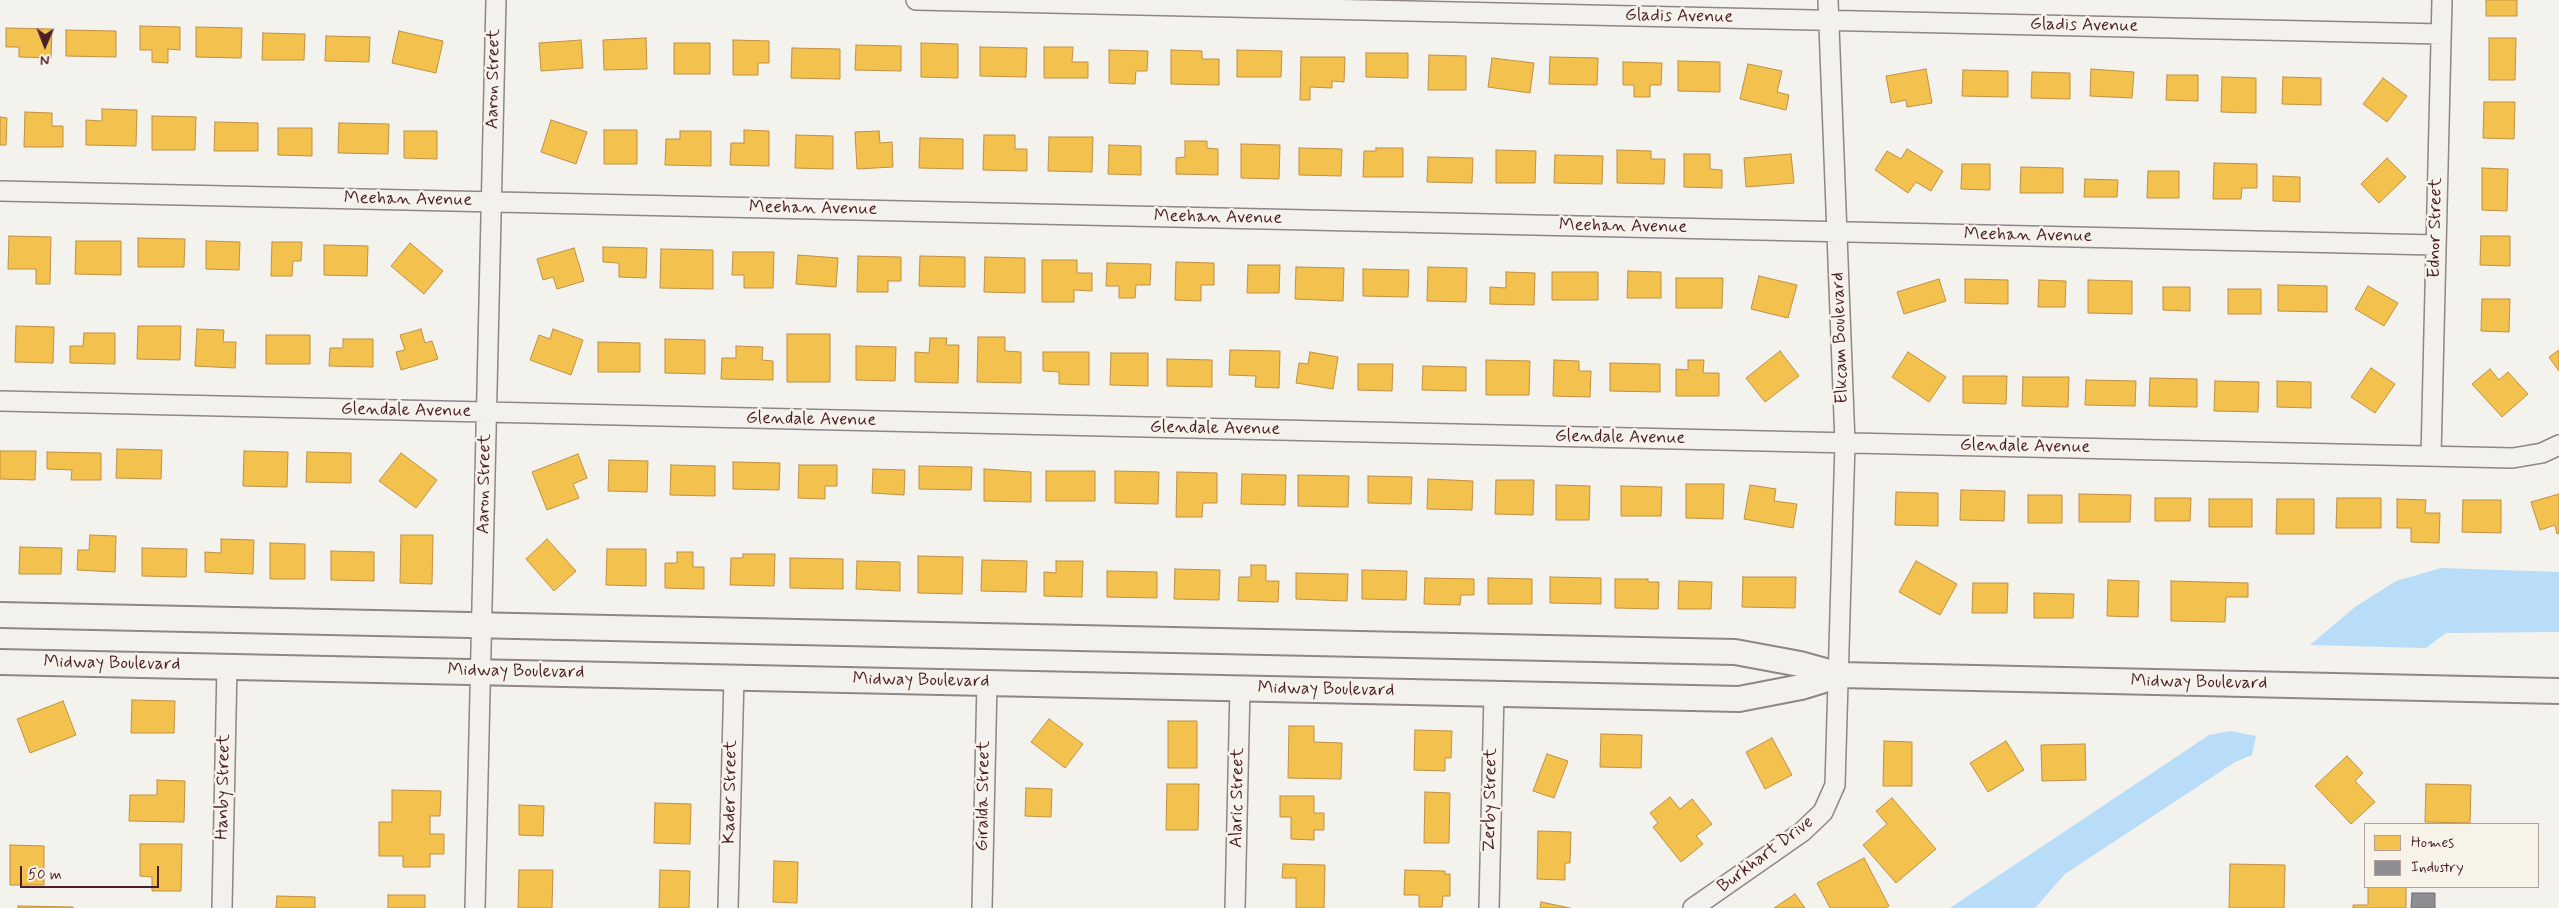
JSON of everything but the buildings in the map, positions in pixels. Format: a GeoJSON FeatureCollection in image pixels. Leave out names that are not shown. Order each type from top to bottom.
{"type":"FeatureCollection","features":[{"type":"Feature","properties":{"kind":"street","name":"Aaron Street"},"geometry":{"type":"LineString","coordinates":[[475,908],[496,0]]}},
{"type":"Feature","properties":{"kind":"street","name":"Gladis Avenue"},"geometry":{"type":"LineString","coordinates":[[916,0],[1215,3],[2441,34]]}},
{"type":"Feature","properties":{"kind":"street","name":"Elkcam Boulevard"},"geometry":{"type":"LineString","coordinates":[[1828,0],[1845,443],[1840,675]]}},
{"type":"Feature","properties":{"kind":"street","name":"Ednor Street"},"geometry":{"type":"LineString","coordinates":[[2431,456],[2442,0]]}},
{"type":"Feature","properties":{"kind":"street","name":"Meehan Avenue"},"geometry":{"type":"LineString","coordinates":[[0,191],[2436,245]]}},
{"type":"Feature","properties":{"kind":"street","name":"Glendale Avenue"},"geometry":{"type":"LineString","coordinates":[[0,401],[2513,458],[2542,453],[2559,445]]}},
{"type":"Feature","properties":{"kind":"street","name":"Midway Boulevard"},"geometry":{"type":"LineString","coordinates":[[0,615],[1735,652],[1800,664],[1840,675],[2559,691]]}},
{"type":"Feature","properties":{"kind":"street","name":"Midway Boulevard"},"geometry":{"type":"LineString","coordinates":[[0,662],[1739,699],[1801,687],[1840,675]]}},
{"type":"Feature","properties":{"kind":"street","name":"Hanby Street"},"geometry":{"type":"LineString","coordinates":[[222,908],[227,666]]}},
{"type":"Feature","properties":{"kind":"street","name":"Burkhart Drive"},"geometry":{"type":"LineString","coordinates":[[1694,908],[1802,832],[1823,812],[1835,785],[1840,675]]}},
{"type":"Feature","properties":{"kind":"street","name":"Kader Street"},"geometry":{"type":"LineString","coordinates":[[728,908],[734,677]]}},
{"type":"Feature","properties":{"kind":"street","name":"Giralda Street"},"geometry":{"type":"LineString","coordinates":[[982,908],[987,683]]}},
{"type":"Feature","properties":{"kind":"street","name":"Alaric Street"},"geometry":{"type":"LineString","coordinates":[[1235,908],[1240,688]]}},
{"type":"Feature","properties":{"kind":"street","name":"Zerby Street"},"geometry":{"type":"LineString","coordinates":[[1489,908],[1494,693]]}},
{"type":"Feature","properties":{"kind":"water"},"geometry":{"type":"Polygon","coordinates":[[[2441,568],[2559,572],[2559,632],[2446,633],[2426,648],[2310,645],[2355,607],[2396,581],[2441,568]]]}},
{"type":"Feature","properties":{"kind":"water"},"geometry":{"type":"Polygon","coordinates":[[[2230,731],[2256,736],[2252,755],[2235,762],[2065,874],[2035,908],[1950,908],[2209,735],[2230,731]]]}}]}
